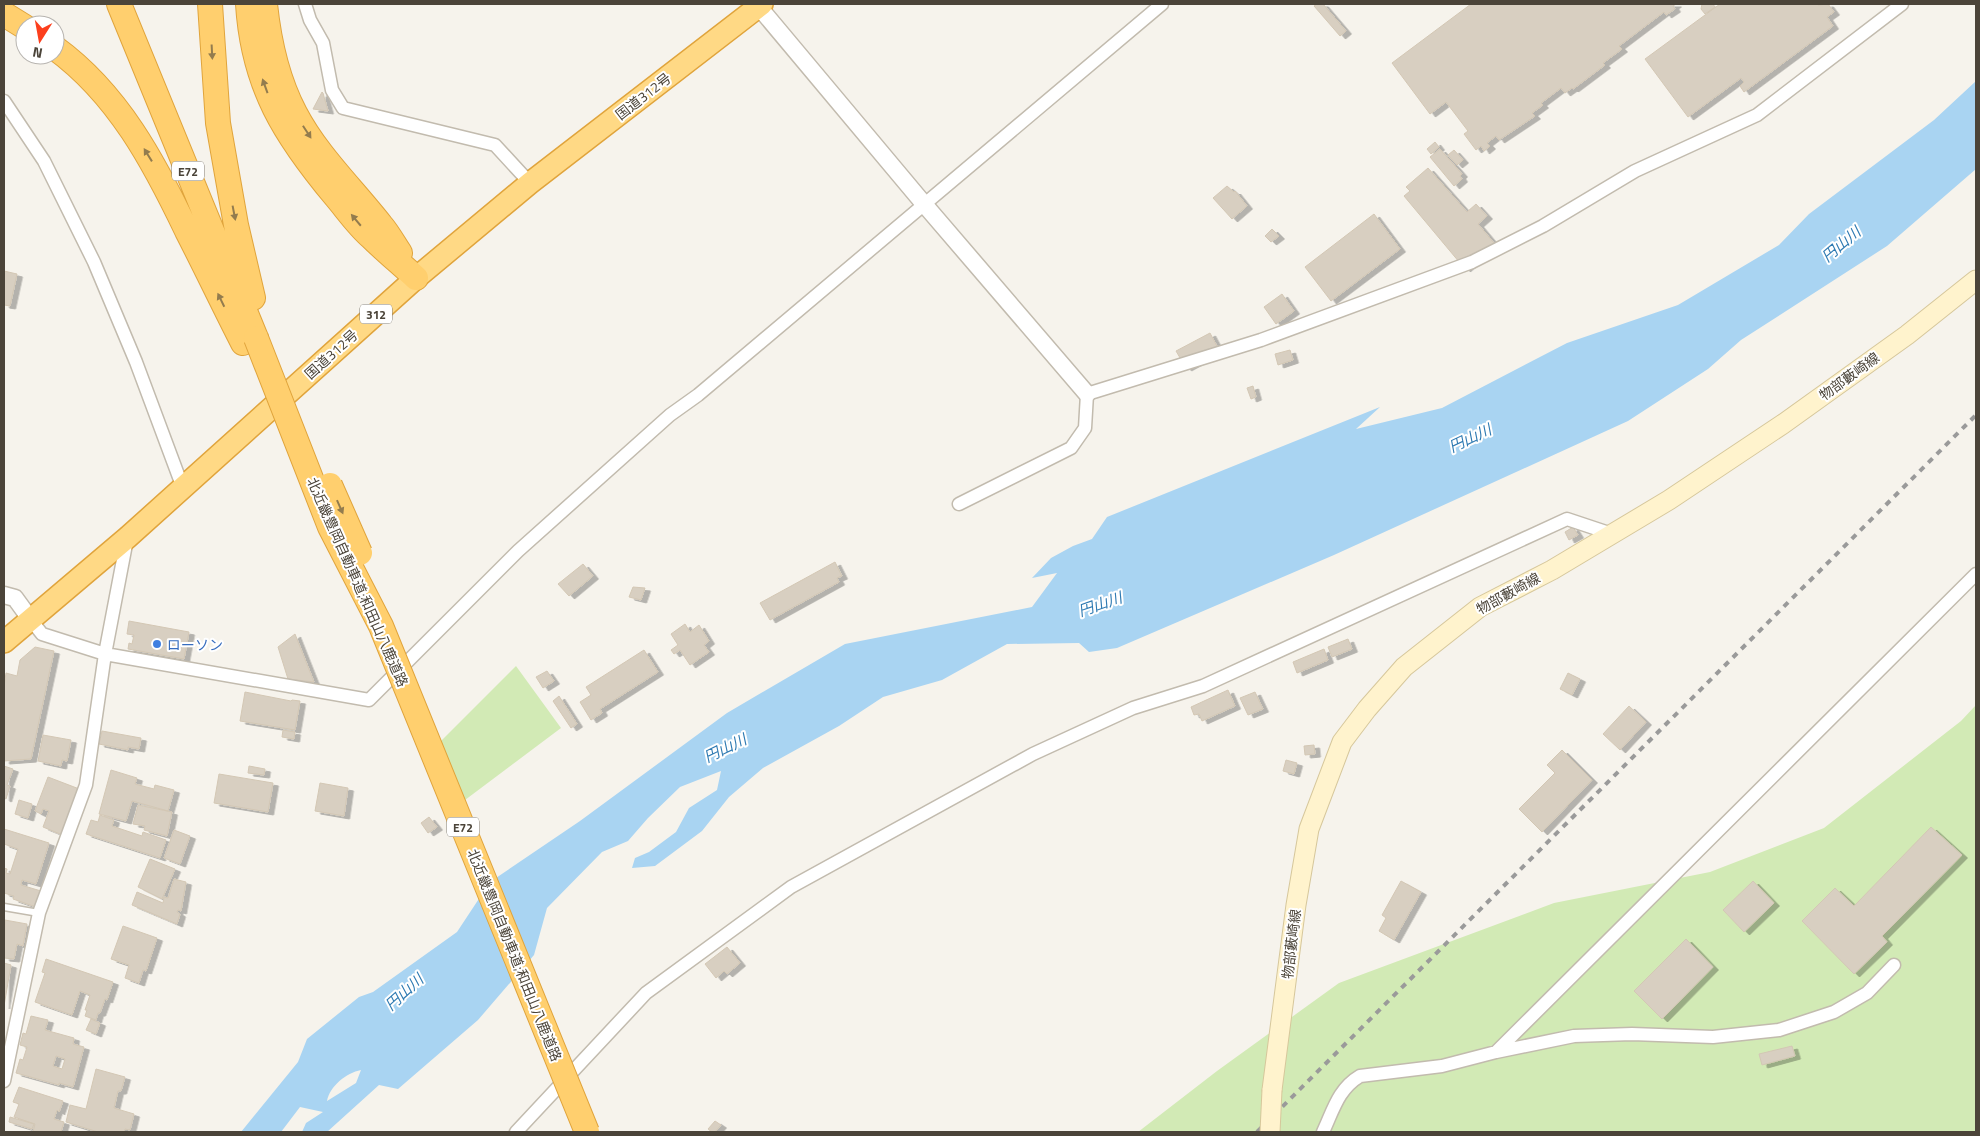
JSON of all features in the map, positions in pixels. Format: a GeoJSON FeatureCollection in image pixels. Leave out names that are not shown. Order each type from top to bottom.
{"type":"FeatureCollection","features":[{"type":"Feature","properties":{"kind":"highway","name":"E72"},"geometry":{"type":"LineString","coordinates":[[119,4],[254,338]]}},
{"type":"Feature","properties":{"kind":"highway"},"geometry":{"type":"LineString","coordinates":[[210,4],[218,122],[244,264],[254,338]]}},
{"type":"Feature","properties":{"kind":"highway"},"geometry":{"type":"LineString","coordinates":[[248,4],[252,38],[258,63],[265,86],[283,127],[310,166],[369,236],[416,278]]}},
{"type":"Feature","properties":{"kind":"highway"},"geometry":{"type":"LineString","coordinates":[[265,4],[278,73],[295,114],[324,157],[383,226],[416,278]]}},
{"type":"Feature","properties":{"kind":"highway","name":"国道312号"},"geometry":{"type":"LineString","coordinates":[[4,642],[128,537],[416,278],[530,183],[761,5]]}},
{"type":"Feature","properties":{"kind":"highway"},"geometry":{"type":"LineString","coordinates":[[4,14],[15,21]]}},
{"type":"Feature","properties":{"kind":"highway"},"geometry":{"type":"LineString","coordinates":[[65,56],[87,74],[109,98],[132,130],[158,170],[254,338],[367,570],[381,626]]}},
{"type":"Feature","properties":{"kind":"highway","name":"北近畿豊岡自動車道;和田山八鹿道路"},"geometry":{"type":"LineString","coordinates":[[254,338],[330,527],[381,626],[587,1132]]}},
{"type":"Feature","properties":{"kind":"main road","name":"物部藪崎線"},"geometry":{"type":"LineString","coordinates":[[1270,1132],[1272,1090],[1296,905],[1309,829],[1342,742],[1367,709],[1404,667],[1480,607],[1552,570],[1669,500],[1783,424],[1907,335],[1976,280]]}},
{"type":"Feature","properties":{"kind":"street"},"geometry":{"type":"LineString","coordinates":[[305,4],[310,20],[323,43],[332,90],[343,108],[495,145],[530,183]]}},
{"type":"Feature","properties":{"kind":"street"},"geometry":{"type":"LineString","coordinates":[[4,596],[15,598],[42,634],[105,654],[369,700],[525,544],[670,415],[698,395],[1162,4]]}},
{"type":"Feature","properties":{"kind":"street"},"geometry":{"type":"LineString","coordinates":[[1087,394],[1261,340],[1472,262],[1543,226],[1635,171],[1756,115],[1902,4]]}},
{"type":"Feature","properties":{"kind":"street"},"geometry":{"type":"LineString","coordinates":[[761,5],[924,204],[1087,394],[1085,428],[1072,448],[959,504]]}},
{"type":"Feature","properties":{"kind":"street"},"geometry":{"type":"LineString","coordinates":[[4,101],[44,162],[94,262],[136,362],[183,488]]}},
{"type":"Feature","properties":{"kind":"street"},"geometry":{"type":"LineString","coordinates":[[516,1132],[646,993],[791,887],[1033,754],[1133,708],[1203,686],[1567,519],[1612,534]]}},
{"type":"Feature","properties":{"kind":"street"},"geometry":{"type":"LineString","coordinates":[[4,1081],[38,913],[86,784],[105,654],[128,537]]}},
{"type":"Feature","properties":{"kind":"street"},"geometry":{"type":"LineString","coordinates":[[1496,1052],[1976,574]]}},
{"type":"Feature","properties":{"kind":"street"},"geometry":{"type":"LineString","coordinates":[[1323,1132],[1343,1090],[1360,1076],[1442,1066],[1496,1052],[1574,1036],[1632,1034],[1713,1037],[1778,1030],[1834,1012],[1867,993],[1894,965]]}},
{"type":"Feature","properties":{"kind":"lane"},"geometry":{"type":"LineString","coordinates":[[4,907],[38,913]]}},
{"type":"Feature","properties":{"kind":"green space"},"geometry":{"type":"Polygon","coordinates":[[[516,666],[561,728],[457,806],[432,750],[516,666]]]}},
{"type":"Feature","properties":{"kind":"green space"},"geometry":{"type":"Polygon","coordinates":[[[1976,705],[1976,1132],[1138,1132],[1217,1071],[1339,983],[1554,903],[1710,872],[1824,828],[1961,721],[1976,705]]]}},
{"type":"Feature","properties":{"kind":"water","name":"円山川"},"geometry":{"type":"Polygon","coordinates":[[[1976,81],[1976,169],[1887,246],[1741,340],[1708,369],[1628,421],[1334,555],[1117,648],[1089,652],[1079,643],[1007,644],[942,680],[883,697],[839,726],[763,768],[729,797],[702,831],[655,866],[632,868],[635,858],[649,852],[676,832],[689,808],[717,790],[721,771],[680,787],[648,818],[628,841],[602,852],[547,908],[534,955],[478,1020],[398,1089],[379,1085],[327,1132],[302,1132],[306,1123],[323,1112],[300,1107],[281,1132],[241,1132],[298,1062],[307,1039],[359,997],[373,992],[457,932],[490,882],[580,821],[727,713],[845,644],[1032,607],[1057,573],[1032,578],[1051,558],[1073,546],[1092,539],[1107,517],[1380,407],[1356,429],[1442,408],[1567,343],[1678,305],[1779,245],[1809,214],[1934,120],[1976,81]],[[361,1070],[344,1077],[335,1085],[327,1101],[356,1083],[361,1070]]]}},
{"type":"Feature","properties":{"kind":"building"},"geometry":{"type":"Polygon","coordinates":[[[1323,4],[1346,31],[1340,36],[1314,6],[1323,4]]]}},
{"type":"Feature","properties":{"kind":"building"},"geometry":{"type":"Polygon","coordinates":[[[1471,4],[1676,4],[1673,6],[1675,9],[1666,15],[1664,12],[1619,46],[1622,49],[1603,63],[1605,65],[1573,89],[1565,93],[1561,88],[1541,103],[1543,105],[1532,113],[1535,116],[1499,140],[1496,136],[1487,143],[1490,146],[1484,151],[1481,146],[1476,150],[1464,134],[1468,131],[1446,102],[1430,114],[1392,63],[1471,4]]]}},
{"type":"Feature","properties":{"kind":"building"},"geometry":{"type":"Polygon","coordinates":[[[1702,4],[1713,4],[1715,7],[1705,14],[1701,9],[1702,4]]]}},
{"type":"Feature","properties":{"kind":"building"},"geometry":{"type":"Polygon","coordinates":[[[1720,4],[1828,4],[1834,12],[1827,17],[1833,26],[1744,92],[1740,86],[1744,82],[1741,78],[1688,117],[1645,59],[1720,4]]]}},
{"type":"Feature","properties":{"kind":"building"},"geometry":{"type":"Polygon","coordinates":[[[323,93],[328,111],[313,109],[323,93]]]}},
{"type":"Feature","properties":{"kind":"building"},"geometry":{"type":"Polygon","coordinates":[[[1435,142],[1439,147],[1431,154],[1427,149],[1435,142]]]}},
{"type":"Feature","properties":{"kind":"building"},"geometry":{"type":"Polygon","coordinates":[[[1440,149],[1462,174],[1460,176],[1462,179],[1454,186],[1430,157],[1440,149]]]}},
{"type":"Feature","properties":{"kind":"building"},"geometry":{"type":"Polygon","coordinates":[[[1454,150],[1463,160],[1457,165],[1448,155],[1454,150]]]}},
{"type":"Feature","properties":{"kind":"building"},"geometry":{"type":"Polygon","coordinates":[[[1428,168],[1467,212],[1476,204],[1487,216],[1478,224],[1494,243],[1465,269],[1404,196],[1410,191],[1406,187],[1428,168]]]}},
{"type":"Feature","properties":{"kind":"building"},"geometry":{"type":"Polygon","coordinates":[[[1227,186],[1235,191],[1247,206],[1232,219],[1213,198],[1227,186]]]}},
{"type":"Feature","properties":{"kind":"building"},"geometry":{"type":"Polygon","coordinates":[[[1374,214],[1400,249],[1331,301],[1305,267],[1374,214]]]}},
{"type":"Feature","properties":{"kind":"building"},"geometry":{"type":"Polygon","coordinates":[[[1272,229],[1279,236],[1271,242],[1265,236],[1272,229]]]}},
{"type":"Feature","properties":{"kind":"building"},"geometry":{"type":"Polygon","coordinates":[[[4,271],[17,274],[10,306],[4,305],[4,271]]]}},
{"type":"Feature","properties":{"kind":"building"},"geometry":{"type":"Polygon","coordinates":[[[1282,294],[1294,311],[1276,324],[1264,307],[1282,294]]]}},
{"type":"Feature","properties":{"kind":"building"},"geometry":{"type":"Polygon","coordinates":[[[1210,333],[1219,350],[1186,368],[1176,351],[1210,333]]]}},
{"type":"Feature","properties":{"kind":"building"},"geometry":{"type":"Polygon","coordinates":[[[1290,350],[1293,360],[1278,365],[1275,354],[1290,350]]]}},
{"type":"Feature","properties":{"kind":"building"},"geometry":{"type":"Polygon","coordinates":[[[1253,386],[1256,397],[1251,399],[1247,388],[1253,386]]]}},
{"type":"Feature","properties":{"kind":"building"},"geometry":{"type":"Polygon","coordinates":[[[1573,527],[1578,535],[1569,540],[1565,532],[1573,527]]]}},
{"type":"Feature","properties":{"kind":"building"},"geometry":{"type":"Polygon","coordinates":[[[835,562],[842,576],[837,578],[839,582],[770,620],[760,603],[835,562]]]}},
{"type":"Feature","properties":{"kind":"building"},"geometry":{"type":"Polygon","coordinates":[[[583,564],[593,576],[569,596],[558,584],[583,564]]]}},
{"type":"Feature","properties":{"kind":"building"},"geometry":{"type":"Polygon","coordinates":[[[633,587],[645,588],[641,600],[629,597],[633,587]]]}},
{"type":"Feature","properties":{"kind":"building"},"geometry":{"type":"Polygon","coordinates":[[[129,621],[189,632],[184,659],[128,649],[129,643],[132,644],[134,635],[127,634],[129,621]]]}},
{"type":"Feature","properties":{"kind":"building"},"geometry":{"type":"Polygon","coordinates":[[[685,624],[690,632],[699,625],[709,641],[704,645],[709,652],[690,665],[680,650],[674,654],[671,650],[678,645],[671,634],[685,624]]]}},
{"type":"Feature","properties":{"kind":"building"},"geometry":{"type":"Polygon","coordinates":[[[295,634],[314,682],[288,679],[278,647],[295,634]]]}},
{"type":"Feature","properties":{"kind":"building"},"geometry":{"type":"Polygon","coordinates":[[[1348,639],[1352,649],[1332,657],[1328,647],[1348,639]]]}},
{"type":"Feature","properties":{"kind":"building"},"geometry":{"type":"Polygon","coordinates":[[[35,647],[54,651],[31,759],[4,761],[4,686],[6,673],[17,676],[20,660],[35,647]]]}},
{"type":"Feature","properties":{"kind":"building"},"geometry":{"type":"Polygon","coordinates":[[[1324,649],[1328,660],[1297,673],[1293,662],[1324,649]]]}},
{"type":"Feature","properties":{"kind":"building"},"geometry":{"type":"Polygon","coordinates":[[[644,650],[658,672],[600,709],[602,713],[591,720],[580,702],[591,695],[586,687],[644,650]]]}},
{"type":"Feature","properties":{"kind":"building"},"geometry":{"type":"Polygon","coordinates":[[[547,671],[554,681],[543,688],[536,677],[547,671]]]}},
{"type":"Feature","properties":{"kind":"building"},"geometry":{"type":"Polygon","coordinates":[[[1568,673],[1580,679],[1572,695],[1560,689],[1568,673]]]}},
{"type":"Feature","properties":{"kind":"building"},"geometry":{"type":"Polygon","coordinates":[[[1228,690],[1235,706],[1202,721],[1199,714],[1194,715],[1191,707],[1228,690]]]}},
{"type":"Feature","properties":{"kind":"building"},"geometry":{"type":"Polygon","coordinates":[[[245,692],[300,701],[295,730],[240,721],[245,692]]]}},
{"type":"Feature","properties":{"kind":"building"},"geometry":{"type":"Polygon","coordinates":[[[1255,692],[1263,709],[1248,715],[1240,698],[1255,692]]]}},
{"type":"Feature","properties":{"kind":"building"},"geometry":{"type":"Polygon","coordinates":[[[559,696],[577,724],[571,728],[553,701],[559,696]]]}},
{"type":"Feature","properties":{"kind":"building"},"geometry":{"type":"Polygon","coordinates":[[[1629,706],[1646,722],[1620,750],[1603,734],[1629,706]]]}},
{"type":"Feature","properties":{"kind":"building"},"geometry":{"type":"Polygon","coordinates":[[[283,730],[295,732],[294,739],[282,737],[283,730]]]}},
{"type":"Feature","properties":{"kind":"building"},"geometry":{"type":"Polygon","coordinates":[[[102,731],[141,738],[139,749],[128,747],[128,750],[99,744],[102,731]]]}},
{"type":"Feature","properties":{"kind":"building"},"geometry":{"type":"Polygon","coordinates":[[[43,735],[71,740],[67,761],[62,760],[61,766],[38,761],[43,735]]]}},
{"type":"Feature","properties":{"kind":"building"},"geometry":{"type":"Polygon","coordinates":[[[1314,745],[1315,754],[1305,755],[1304,746],[1314,745]]]}},
{"type":"Feature","properties":{"kind":"building"},"geometry":{"type":"Polygon","coordinates":[[[1562,750],[1592,780],[1542,832],[1519,809],[1555,773],[1547,765],[1562,750]]]}},
{"type":"Feature","properties":{"kind":"building"},"geometry":{"type":"Polygon","coordinates":[[[1286,760],[1297,763],[1294,774],[1283,771],[1286,760]]]}},
{"type":"Feature","properties":{"kind":"building"},"geometry":{"type":"Polygon","coordinates":[[[4,766],[13,769],[7,785],[10,786],[6,799],[4,798],[4,766]]]}},
{"type":"Feature","properties":{"kind":"building"},"geometry":{"type":"Polygon","coordinates":[[[249,766],[265,769],[264,775],[248,773],[249,766]]]}},
{"type":"Feature","properties":{"kind":"building"},"geometry":{"type":"Polygon","coordinates":[[[111,770],[137,778],[135,784],[154,789],[155,785],[174,790],[168,811],[132,801],[126,821],[99,814],[111,770]]]}},
{"type":"Feature","properties":{"kind":"building"},"geometry":{"type":"Polygon","coordinates":[[[219,774],[273,783],[268,812],[214,803],[219,774]]]}},
{"type":"Feature","properties":{"kind":"building"},"geometry":{"type":"Polygon","coordinates":[[[48,777],[82,790],[65,836],[43,827],[49,811],[43,809],[41,814],[35,811],[48,777]]]}},
{"type":"Feature","properties":{"kind":"building"},"geometry":{"type":"Polygon","coordinates":[[[320,783],[348,788],[344,816],[315,811],[320,783]]]}},
{"type":"Feature","properties":{"kind":"building"},"geometry":{"type":"Polygon","coordinates":[[[19,800],[32,804],[28,818],[15,814],[19,800]]]}},
{"type":"Feature","properties":{"kind":"building"},"geometry":{"type":"Polygon","coordinates":[[[138,805],[172,812],[167,836],[144,830],[145,826],[133,824],[138,805]]]}},
{"type":"Feature","properties":{"kind":"building"},"geometry":{"type":"Polygon","coordinates":[[[100,815],[114,820],[112,826],[142,836],[143,832],[166,840],[160,858],[86,834],[91,820],[98,822],[100,815]]]}},
{"type":"Feature","properties":{"kind":"building"},"geometry":{"type":"Polygon","coordinates":[[[429,817],[437,827],[428,833],[421,823],[429,817]]]}},
{"type":"Feature","properties":{"kind":"building"},"geometry":{"type":"Polygon","coordinates":[[[1931,827],[1962,855],[1882,936],[1887,942],[1854,974],[1802,921],[1835,888],[1854,906],[1931,827]]]}},
{"type":"Feature","properties":{"kind":"building"},"geometry":{"type":"Polygon","coordinates":[[[4,829],[49,843],[36,884],[22,880],[21,885],[41,891],[36,907],[13,899],[14,896],[4,893],[4,868],[7,869],[6,873],[10,874],[18,849],[4,844],[4,829]]]}},
{"type":"Feature","properties":{"kind":"building"},"geometry":{"type":"Polygon","coordinates":[[[174,830],[190,836],[180,864],[164,858],[174,830]]]}},
{"type":"Feature","properties":{"kind":"building"},"geometry":{"type":"Polygon","coordinates":[[[150,859],[175,869],[162,899],[138,887],[150,859]]]}},
{"type":"Feature","properties":{"kind":"building"},"geometry":{"type":"Polygon","coordinates":[[[174,879],[186,882],[181,911],[178,910],[177,912],[180,914],[177,924],[132,905],[137,892],[163,903],[164,897],[168,898],[174,879]]]}},
{"type":"Feature","properties":{"kind":"building"},"geometry":{"type":"Polygon","coordinates":[[[1401,881],[1421,892],[1394,940],[1379,931],[1386,918],[1382,915],[1401,881]]]}},
{"type":"Feature","properties":{"kind":"building"},"geometry":{"type":"Polygon","coordinates":[[[1753,881],[1774,903],[1744,932],[1723,910],[1753,881]]]}},
{"type":"Feature","properties":{"kind":"building"},"geometry":{"type":"Polygon","coordinates":[[[5,920],[27,924],[23,946],[17,944],[14,959],[4,958],[5,920]]]}},
{"type":"Feature","properties":{"kind":"building"},"geometry":{"type":"Polygon","coordinates":[[[123,926],[157,938],[146,971],[143,970],[139,983],[125,978],[129,965],[111,959],[123,926]]]}},
{"type":"Feature","properties":{"kind":"building"},"geometry":{"type":"Polygon","coordinates":[[[1686,939],[1713,967],[1662,1019],[1634,991],[1686,939]]]}},
{"type":"Feature","properties":{"kind":"building"},"geometry":{"type":"Polygon","coordinates":[[[727,947],[740,963],[727,974],[724,971],[716,978],[705,964],[727,947]]]}},
{"type":"Feature","properties":{"kind":"building"},"geometry":{"type":"Polygon","coordinates":[[[46,959],[113,982],[107,1000],[105,999],[96,1020],[85,1016],[90,995],[80,991],[72,1015],[35,1002],[45,973],[42,972],[46,959]]]}},
{"type":"Feature","properties":{"kind":"building"},"geometry":{"type":"Polygon","coordinates":[[[4,963],[11,965],[4,1006],[4,963]]]}},
{"type":"Feature","properties":{"kind":"building"},"geometry":{"type":"Polygon","coordinates":[[[31,1016],[48,1020],[45,1030],[74,1038],[73,1044],[84,1047],[73,1087],[16,1073],[20,1059],[23,1060],[27,1047],[20,1045],[23,1033],[26,1034],[31,1016]],[[56,1056],[53,1066],[62,1069],[65,1059],[56,1056]]]}},
{"type":"Feature","properties":{"kind":"building"},"geometry":{"type":"Polygon","coordinates":[[[91,1019],[100,1023],[96,1034],[86,1030],[91,1019]]]}},
{"type":"Feature","properties":{"kind":"building"},"geometry":{"type":"Polygon","coordinates":[[[1792,1046],[1795,1056],[1762,1065],[1759,1054],[1792,1046]]]}},
{"type":"Feature","properties":{"kind":"building"},"geometry":{"type":"Polygon","coordinates":[[[96,1069],[125,1077],[121,1091],[118,1091],[114,1108],[134,1114],[130,1130],[125,1129],[124,1132],[98,1132],[66,1122],[70,1105],[86,1109],[96,1069]]]}},
{"type":"Feature","properties":{"kind":"building"},"geometry":{"type":"Polygon","coordinates":[[[19,1087],[63,1101],[54,1119],[64,1122],[61,1132],[33,1132],[35,1124],[14,1117],[19,1104],[13,1102],[19,1087]]]}},
{"type":"Feature","properties":{"kind":"building"},"geometry":{"type":"Polygon","coordinates":[[[10,1117],[34,1124],[32,1129],[9,1122],[10,1117]]]}},
{"type":"Feature","properties":{"kind":"building"},"geometry":{"type":"Polygon","coordinates":[[[715,1121],[721,1125],[715,1132],[712,1132],[708,1129],[715,1121]]]}},
{"type":"Feature","properties":{"kind":"railway"},"geometry":{"type":"LineString","coordinates":[[1257,1132],[1976,415]]}},
{"type":"Feature","properties":{"kind":"place","name":"ローソン"},"geometry":{"type":"Point","coordinates":[157,644]}}]}
